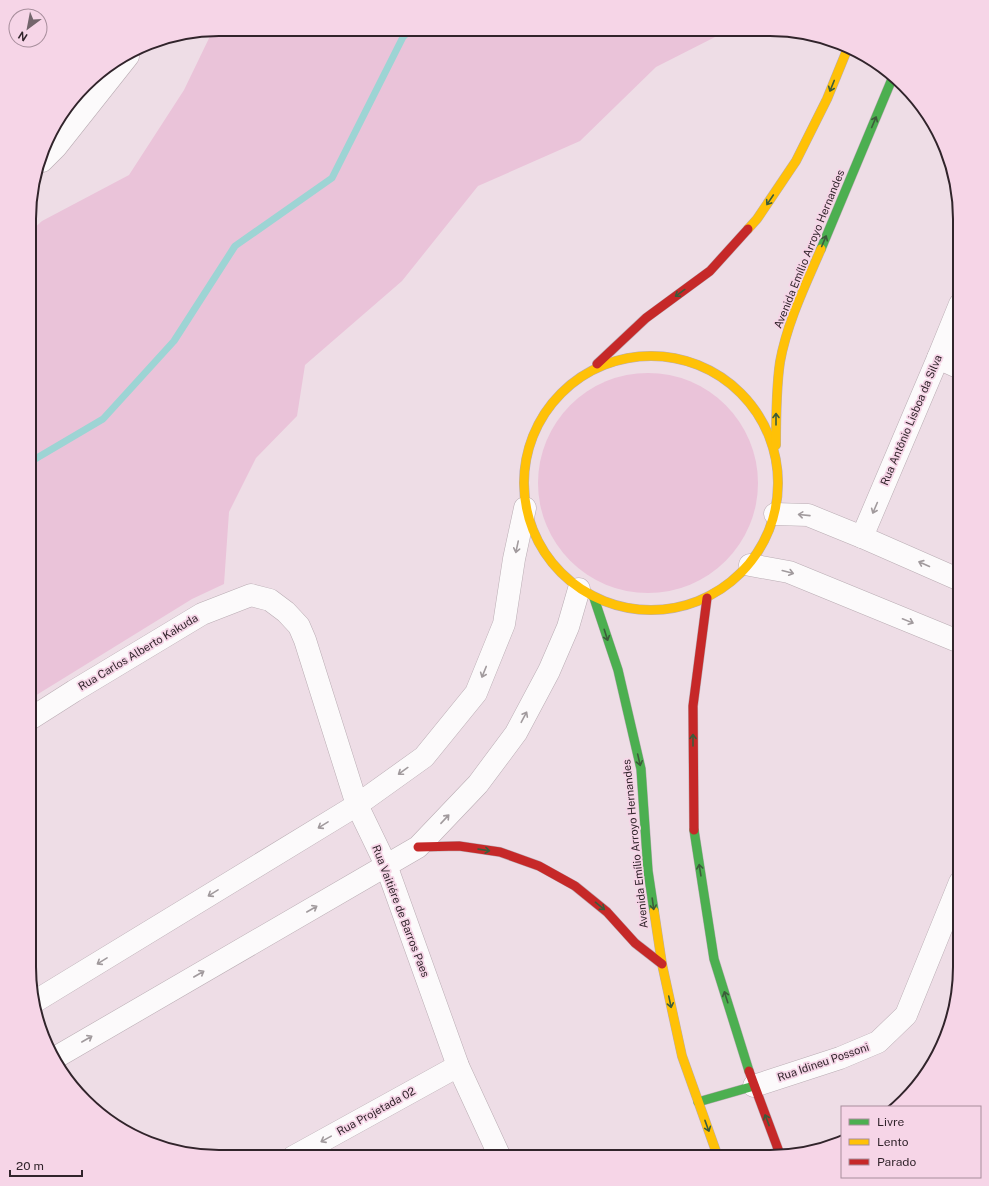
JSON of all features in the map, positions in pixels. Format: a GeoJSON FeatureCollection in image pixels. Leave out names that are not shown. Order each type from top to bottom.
{"type":"FeatureCollection","features":[{"type":"Feature","properties":{"kind":"main road"},"geometry":{"type":"LineString","coordinates":[[592,369],[624,358],[658,356],[691,362],[721,377],[746,399],[765,426],[776,458],[779,486],[775,514],[765,541],[750,565],[730,584],[707,598],[680,608],[651,611],[622,608],[587,593],[554,567],[536,540],[525,508],[522,475],[529,442],[543,413],[565,387],[592,369],[646,318],[710,271],[757,219],[796,162],[827,99],[846,53]]}},
{"type":"Feature","properties":{"kind":"main road","name":"Avenida Emílio Arroyo Hernandes"},"geometry":{"type":"LineString","coordinates":[[776,458],[776,405],[778,377],[786,336],[798,303],[891,82]]}},
{"type":"Feature","properties":{"kind":"main road","name":"Avenida Emílio Arroyo Hernandes"},"geometry":{"type":"LineString","coordinates":[[587,593],[618,670],[641,769],[648,871],[662,964],[682,1056],[715,1150]]}},
{"type":"Feature","properties":{"kind":"main road"},"geometry":{"type":"LineString","coordinates":[[707,598],[693,706],[694,833],[714,959],[754,1086],[778,1150]]}},
{"type":"Feature","properties":{"kind":"main road"},"geometry":{"type":"LineString","coordinates":[[418,847],[459,846],[500,852],[539,866],[575,886],[607,912],[635,943],[662,964]]}},
{"type":"Feature","properties":{"kind":"main road"},"geometry":{"type":"LineString","coordinates":[[698,1102],[754,1086]]}},
{"type":"Feature","properties":{"kind":"street"},"geometry":{"type":"LineString","coordinates":[[48,155],[56,147],[91,90],[110,73]]}},
{"type":"Feature","properties":{"kind":"street","name":"Rua Antônio Lisboa da Silva"},"geometry":{"type":"LineString","coordinates":[[862,537],[953,321]]}},
{"type":"Feature","properties":{"kind":"street"},"geometry":{"type":"LineString","coordinates":[[938,358],[953,365]]}},
{"type":"Feature","properties":{"kind":"street"},"geometry":{"type":"LineString","coordinates":[[39,999],[357,804],[424,757],[476,693],[504,624],[514,559],[525,508]]}},
{"type":"Feature","properties":{"kind":"street"},"geometry":{"type":"LineString","coordinates":[[775,514],[808,515],[953,577]]}},
{"type":"Feature","properties":{"kind":"street"},"geometry":{"type":"LineString","coordinates":[[750,565],[789,572],[953,639]]}},
{"type":"Feature","properties":{"kind":"street"},"geometry":{"type":"LineString","coordinates":[[59,1055],[418,847],[478,784],[516,733],[549,671],[568,627],[587,593]]}},
{"type":"Feature","properties":{"kind":"street","name":"Rua Vaitiére de Barros Paes"},"geometry":{"type":"LineString","coordinates":[[251,595],[270,600],[286,612],[298,626],[305,640],[357,804],[386,865],[458,1066],[497,1150]]}},
{"type":"Feature","properties":{"kind":"street","name":"Rua Carlos Alberto Kakuda"},"geometry":{"type":"LineString","coordinates":[[36,715],[74,690],[202,614],[251,595]]}},
{"type":"Feature","properties":{"kind":"street","name":"Rua Idineu Possoni"},"geometry":{"type":"LineString","coordinates":[[754,1086],[840,1058],[878,1042],[906,1015],[953,899]]}},
{"type":"Feature","properties":{"kind":"street","name":"Rua Projetada 02"},"geometry":{"type":"LineString","coordinates":[[306,1150],[458,1066]]}},
{"type":"Feature","properties":{"kind":"shaded area"},"geometry":{"type":"Polygon","coordinates":[[[210,36],[717,36],[656,67],[580,141],[478,186],[402,281],[305,365],[297,416],[256,458],[229,512],[224,584],[192,599],[36,695],[36,226],[42,221],[129,175],[184,90],[210,36]]]}},
{"type":"Feature","properties":{"kind":"shaded area"},"geometry":{"type":"Polygon","coordinates":[[[648,373],[669,375],[700,386],[726,405],[745,431],[756,462],[758,483],[756,504],[745,535],[726,561],[700,580],[669,591],[648,593],[627,591],[596,580],[570,561],[551,535],[540,504],[538,483],[540,462],[551,431],[570,405],[596,386],[627,375],[648,373]]]}},
{"type":"Feature","properties":{"kind":"waterway"},"geometry":{"type":"LineString","coordinates":[[36,458],[103,419],[174,341],[235,246],[332,178],[404,36]]}},
{"type":"Feature","properties":{"kind":"traffic: fast"},"geometry":{"type":"LineString","coordinates":[[821,249],[891,82]]}},
{"type":"Feature","properties":{"kind":"traffic: fast"},"geometry":{"type":"LineString","coordinates":[[594,598],[618,670],[641,769],[648,871],[654,911]]}},
{"type":"Feature","properties":{"kind":"traffic: fast"},"geometry":{"type":"LineString","coordinates":[[694,830],[714,959],[749,1071]]}},
{"type":"Feature","properties":{"kind":"traffic: fast"},"geometry":{"type":"LineString","coordinates":[[698,1102],[754,1086]]}},
{"type":"Feature","properties":{"kind":"traffic: slow"},"geometry":{"type":"LineString","coordinates":[[748,229],[757,219],[796,161],[827,99],[846,53]]}},
{"type":"Feature","properties":{"kind":"traffic: slow"},"geometry":{"type":"LineString","coordinates":[[776,445],[778,382],[783,347],[797,305],[821,249]]}},
{"type":"Feature","properties":{"kind":"traffic: slow"},"geometry":{"type":"LineString","coordinates":[[639,356],[663,356],[700,365],[732,384],[750,402],[769,434],[776,458],[778,483],[776,508],[769,532],[750,564],[732,582],[700,601],[688,605],[663,610],[639,610],[602,601],[570,582],[552,564],[533,532],[529,520],[524,495],[524,471],[533,434],[552,402],[570,384],[602,365],[614,361],[639,356]]}},
{"type":"Feature","properties":{"kind":"traffic: slow"},"geometry":{"type":"LineString","coordinates":[[654,911],[662,964],[682,1056],[716,1150]]}},
{"type":"Feature","properties":{"kind":"traffic: jam"},"geometry":{"type":"LineString","coordinates":[[597,364],[646,318],[710,271],[748,229]]}},
{"type":"Feature","properties":{"kind":"traffic: jam"},"geometry":{"type":"LineString","coordinates":[[694,830],[693,706],[707,598]]}},
{"type":"Feature","properties":{"kind":"traffic: jam"},"geometry":{"type":"LineString","coordinates":[[418,847],[459,846],[500,852],[539,866],[575,886],[607,912],[635,943],[662,964]]}},
{"type":"Feature","properties":{"kind":"traffic: jam"},"geometry":{"type":"LineString","coordinates":[[749,1071],[778,1150]]}}]}
